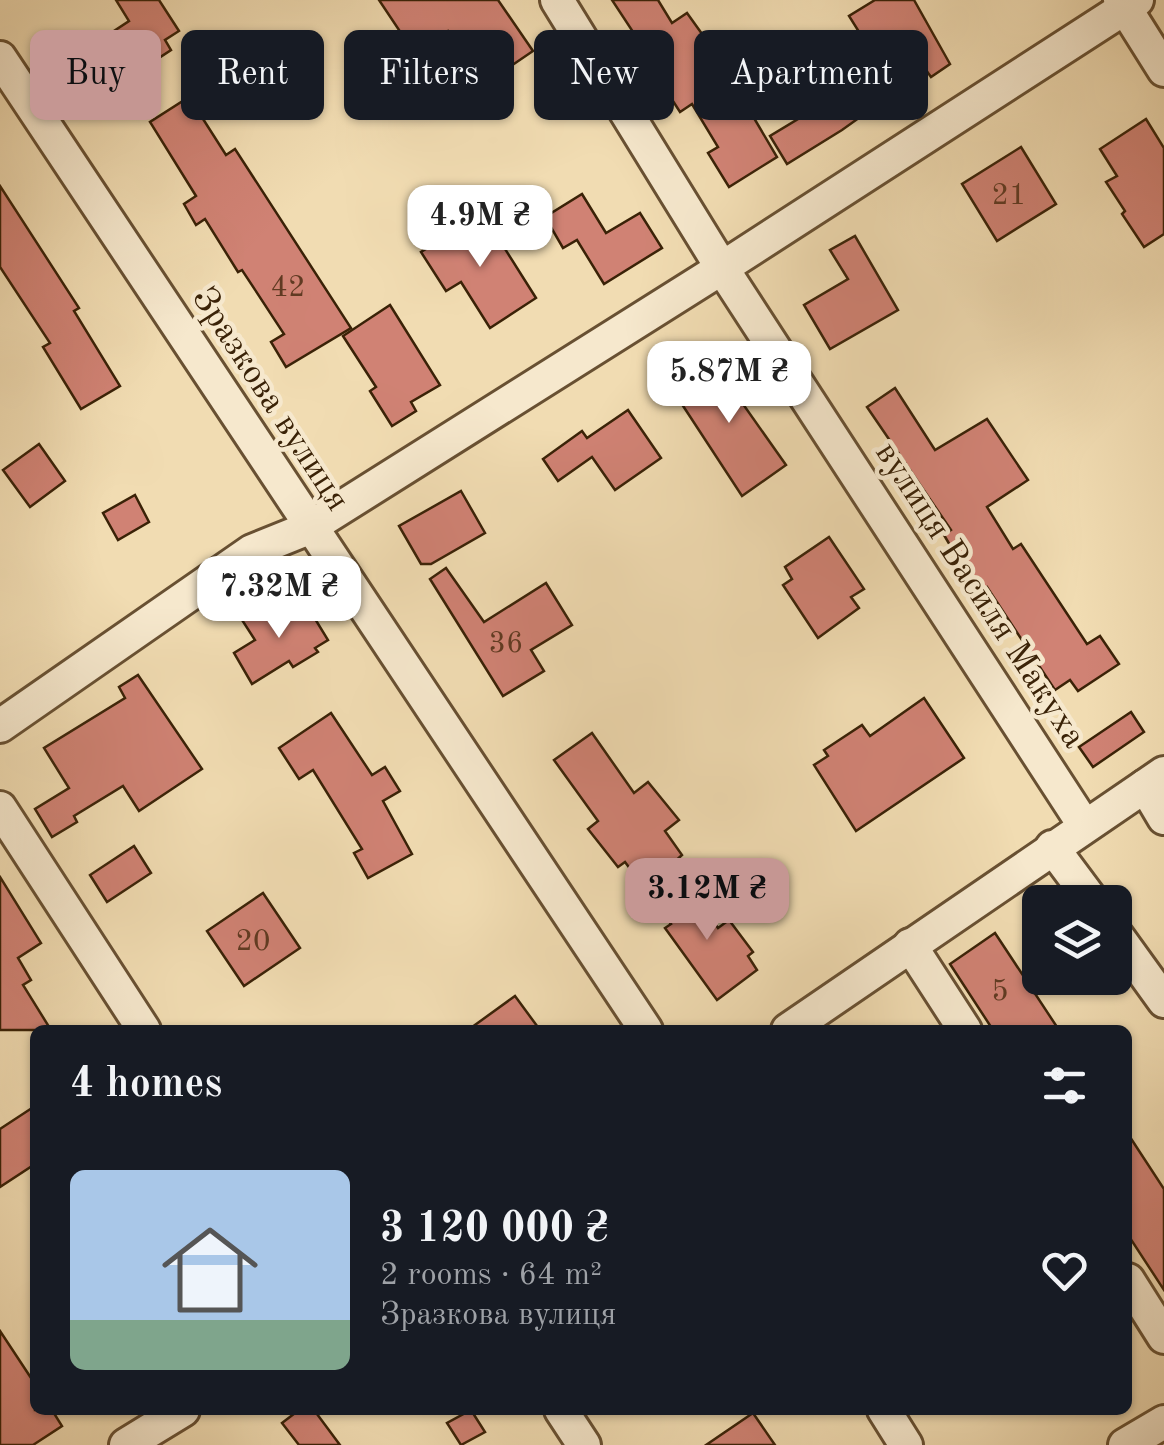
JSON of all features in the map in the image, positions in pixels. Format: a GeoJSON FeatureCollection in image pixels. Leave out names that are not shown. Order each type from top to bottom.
{"type":"FeatureCollection","features":[{"type":"Feature","properties":{"kind":"street","name":"вулиця Василя Макуха"},"geometry":{"type":"LineString","coordinates":[[557,0],[722,268],[1084,825]]}},
{"type":"Feature","properties":{"kind":"street"},"geometry":{"type":"LineString","coordinates":[[0,726],[252,550],[309,528],[722,268],[1127,3],[1164,70]]}},
{"type":"Feature","properties":{"kind":"street","name":"Зразкова вулиця"},"geometry":{"type":"LineString","coordinates":[[0,58],[643,1025]]}},
{"type":"Feature","properties":{"kind":"street"},"geometry":{"type":"LineString","coordinates":[[795,1025],[1154,779],[1164,818]]}},
{"type":"Feature","properties":{"kind":"street"},"geometry":{"type":"LineString","coordinates":[[0,808],[141,1025]]}},
{"type":"Feature","properties":{"kind":"street"},"geometry":{"type":"LineString","coordinates":[[1052,846],[1081,885]]}},
{"type":"Feature","properties":{"kind":"street"},"geometry":{"type":"LineString","coordinates":[[910,945],[962,1025]]}},
{"type":"Feature","properties":{"kind":"street"},"geometry":{"type":"LineString","coordinates":[[1132,957],[1164,1001]]}},
{"type":"Feature","properties":{"kind":"street"},"geometry":{"type":"LineString","coordinates":[[1132,1286],[1164,1337]]}},
{"type":"Feature","properties":{"kind":"street"},"geometry":{"type":"LineString","coordinates":[[126,1445],[175,1415]]}},
{"type":"Feature","properties":{"kind":"street"},"geometry":{"type":"LineString","coordinates":[[565,1415],[584,1445]]}},
{"type":"Feature","properties":{"kind":"street"},"geometry":{"type":"LineString","coordinates":[[887,1415],[906,1445]]}},
{"type":"Feature","properties":{"kind":"street"},"geometry":{"type":"LineString","coordinates":[[1125,1445],[1164,1422]]}},
{"type":"Feature","properties":{"kind":"building"},"geometry":{"type":"Polygon","coordinates":[[[116,0],[159,0],[179,31],[165,40],[171,50],[161,57],[161,30],[115,30],[129,21],[116,0]]]}},
{"type":"Feature","properties":{"kind":"building"},"geometry":{"type":"Polygon","coordinates":[[[379,0],[498,0],[533,51],[514,64],[514,30],[399,30],[379,0]]]}},
{"type":"Feature","properties":{"kind":"building"},"geometry":{"type":"Polygon","coordinates":[[[612,0],[658,0],[672,23],[687,13],[699,30],[694,30],[694,107],[692,104],[680,112],[674,103],[674,30],[632,30],[612,0]]]}},
{"type":"Feature","properties":{"kind":"building"},"geometry":{"type":"Polygon","coordinates":[[[875,0],[914,0],[950,64],[931,77],[928,73],[928,30],[858,30],[849,16],[875,0]]]}},
{"type":"Feature","properties":{"kind":"building"},"geometry":{"type":"Polygon","coordinates":[[[181,102],[181,120],[204,120],[226,155],[235,149],[351,328],[286,367],[271,342],[284,334],[205,219],[196,225],[184,204],[196,196],[150,122],[161,120],[161,115],[181,102]]]}},
{"type":"Feature","properties":{"kind":"building"},"geometry":{"type":"Polygon","coordinates":[[[1146,119],[1164,148],[1164,234],[1144,247],[1106,182],[1117,176],[1100,149],[1146,119]]]}},
{"type":"Feature","properties":{"kind":"building"},"geometry":{"type":"Polygon","coordinates":[[[702,120],[755,120],[777,157],[729,187],[708,153],[718,147],[702,120]]]}},
{"type":"Feature","properties":{"kind":"building"},"geometry":{"type":"Polygon","coordinates":[[[796,120],[856,120],[787,164],[770,136],[796,120]]]}},
{"type":"Feature","properties":{"kind":"building"},"geometry":{"type":"Polygon","coordinates":[[[1021,147],[1056,204],[997,241],[962,184],[1021,147]]]}},
{"type":"Feature","properties":{"kind":"building"},"geometry":{"type":"Polygon","coordinates":[[[0,186],[79,308],[74,311],[120,386],[81,409],[43,347],[50,343],[0,267],[0,186]]]}},
{"type":"Feature","properties":{"kind":"building"},"geometry":{"type":"Polygon","coordinates":[[[582,194],[606,233],[640,213],[662,248],[604,284],[577,240],[563,248],[545,217],[582,194]]]}},
{"type":"Feature","properties":{"kind":"building"},"geometry":{"type":"Polygon","coordinates":[[[483,214],[536,298],[490,328],[461,282],[446,291],[421,252],[483,214]]]}},
{"type":"Feature","properties":{"kind":"building"},"geometry":{"type":"Polygon","coordinates":[[[855,236],[898,310],[830,349],[804,305],[848,279],[830,250],[855,236]]]}},
{"type":"Feature","properties":{"kind":"building"},"geometry":{"type":"Polygon","coordinates":[[[390,305],[440,385],[411,402],[416,411],[392,426],[370,391],[376,387],[343,336],[390,305]]]}},
{"type":"Feature","properties":{"kind":"building"},"geometry":{"type":"Polygon","coordinates":[[[720,356],[744,392],[738,397],[786,465],[742,496],[672,389],[720,356]]]}},
{"type":"Feature","properties":{"kind":"building"},"geometry":{"type":"Polygon","coordinates":[[[895,388],[935,450],[987,419],[1028,480],[987,507],[1013,549],[1021,544],[1087,644],[1100,636],[1119,664],[1078,691],[1070,680],[1055,690],[987,587],[978,593],[944,535],[951,530],[867,407],[895,388]]]}},
{"type":"Feature","properties":{"kind":"building"},"geometry":{"type":"Polygon","coordinates":[[[628,410],[661,458],[615,490],[592,457],[558,481],[543,459],[582,431],[587,438],[628,410]]]}},
{"type":"Feature","properties":{"kind":"building"},"geometry":{"type":"Polygon","coordinates":[[[39,444],[65,481],[30,507],[3,470],[39,444]]]}},
{"type":"Feature","properties":{"kind":"building"},"geometry":{"type":"Polygon","coordinates":[[[461,491],[485,533],[431,564],[421,564],[399,526],[461,491]]]}},
{"type":"Feature","properties":{"kind":"building"},"geometry":{"type":"Polygon","coordinates":[[[135,495],[149,522],[118,540],[103,513],[135,495]]]}},
{"type":"Feature","properties":{"kind":"building"},"geometry":{"type":"Polygon","coordinates":[[[829,537],[864,589],[851,597],[859,608],[818,638],[783,585],[792,579],[785,567],[829,537]]]}},
{"type":"Feature","properties":{"kind":"building"},"geometry":{"type":"Polygon","coordinates":[[[446,568],[484,622],[546,583],[572,625],[531,650],[544,671],[503,696],[430,579],[446,568]]]}},
{"type":"Feature","properties":{"kind":"building"},"geometry":{"type":"Polygon","coordinates":[[[270,603],[280,619],[306,604],[328,640],[315,648],[318,652],[293,667],[289,661],[252,684],[234,653],[255,640],[242,620],[270,603]]]}},
{"type":"Feature","properties":{"kind":"building"},"geometry":{"type":"Polygon","coordinates":[[[138,675],[202,769],[139,811],[123,786],[74,816],[77,822],[52,837],[35,809],[69,788],[44,748],[125,698],[119,687],[138,675]]]}},
{"type":"Feature","properties":{"kind":"building"},"geometry":{"type":"Polygon","coordinates":[[[924,698],[964,758],[856,831],[814,765],[828,756],[824,750],[862,725],[870,736],[924,698]]]}},
{"type":"Feature","properties":{"kind":"building"},"geometry":{"type":"Polygon","coordinates":[[[1131,712],[1144,732],[1093,767],[1079,747],[1131,712]]]}},
{"type":"Feature","properties":{"kind":"building"},"geometry":{"type":"Polygon","coordinates":[[[331,713],[372,775],[385,767],[400,791],[383,801],[412,854],[368,878],[354,853],[362,849],[313,770],[299,779],[279,748],[331,713]]]}},
{"type":"Feature","properties":{"kind":"building"},"geometry":{"type":"Polygon","coordinates":[[[592,733],[634,793],[648,782],[679,820],[665,831],[682,855],[645,889],[625,862],[618,867],[588,829],[598,821],[554,760],[592,733]]]}},
{"type":"Feature","properties":{"kind":"building"},"geometry":{"type":"Polygon","coordinates":[[[134,846],[151,873],[107,902],[90,875],[134,846]]]}},
{"type":"Feature","properties":{"kind":"building"},"geometry":{"type":"Polygon","coordinates":[[[0,877],[41,943],[18,958],[31,980],[23,985],[48,1025],[30,1025],[30,1030],[0,1030],[0,877]]]}},
{"type":"Feature","properties":{"kind":"building"},"geometry":{"type":"Polygon","coordinates":[[[686,884],[718,928],[729,920],[753,952],[748,956],[757,970],[717,1000],[665,928],[671,924],[655,903],[686,884]]]}},
{"type":"Feature","properties":{"kind":"building"},"geometry":{"type":"Polygon","coordinates":[[[263,893],[300,948],[244,986],[207,931],[263,893]]]}},
{"type":"Feature","properties":{"kind":"building"},"geometry":{"type":"Polygon","coordinates":[[[995,933],[1022,974],[1022,995],[1036,995],[1056,1025],[990,1025],[950,964],[995,933]]]}},
{"type":"Feature","properties":{"kind":"building"},"geometry":{"type":"Polygon","coordinates":[[[515,996],[536,1025],[475,1025],[515,996]]]}},
{"type":"Feature","properties":{"kind":"building"},"geometry":{"type":"Polygon","coordinates":[[[30,1109],[30,1167],[0,1187],[0,1129],[30,1109]]]}},
{"type":"Feature","properties":{"kind":"building"},"geometry":{"type":"Polygon","coordinates":[[[1132,1140],[1164,1189],[1164,1290],[1132,1241],[1132,1140]]]}},
{"type":"Feature","properties":{"kind":"building"},"geometry":{"type":"Polygon","coordinates":[[[0,1331],[30,1376],[30,1415],[55,1415],[62,1426],[33,1445],[0,1445],[0,1331]]]}},
{"type":"Feature","properties":{"kind":"building"},"geometry":{"type":"Polygon","coordinates":[[[292,1415],[318,1415],[340,1445],[299,1445],[282,1423],[292,1415]]]}},
{"type":"Feature","properties":{"kind":"building"},"geometry":{"type":"Polygon","coordinates":[[[462,1415],[474,1415],[485,1432],[461,1445],[447,1423],[462,1415]]]}},
{"type":"Feature","properties":{"kind":"building"},"geometry":{"type":"Polygon","coordinates":[[[754,1415],[775,1445],[706,1445],[754,1415]]]}}]}
